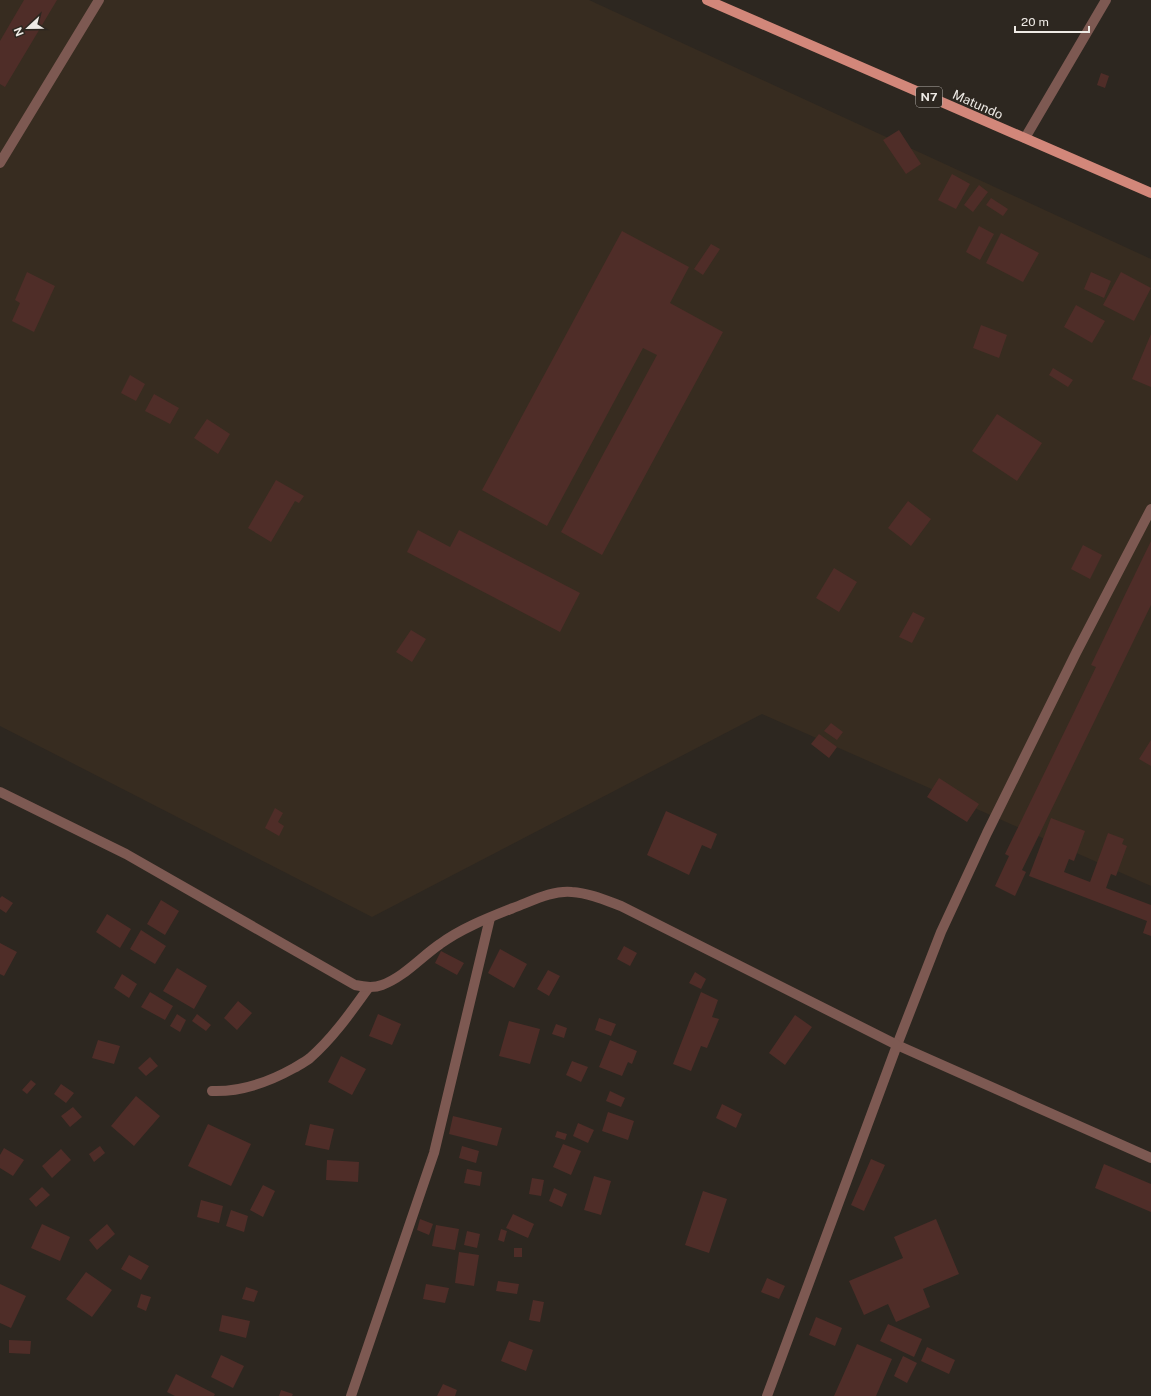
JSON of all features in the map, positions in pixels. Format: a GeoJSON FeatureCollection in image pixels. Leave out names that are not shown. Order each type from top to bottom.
{"type":"FeatureCollection","features":[{"type":"Feature","properties":{"kind":"main road","name":"Matundo"},"geometry":{"type":"LineString","coordinates":[[707,0],[1151,193]]}},
{"type":"Feature","properties":{"kind":"street"},"geometry":{"type":"LineString","coordinates":[[0,163],[100,0]]}},
{"type":"Feature","properties":{"kind":"street"},"geometry":{"type":"LineString","coordinates":[[1024,138],[1106,0]]}},
{"type":"Feature","properties":{"kind":"street"},"geometry":{"type":"LineString","coordinates":[[767,1396],[896,1045],[941,932],[987,833],[1076,654],[1151,509]]}},
{"type":"Feature","properties":{"kind":"street"},"geometry":{"type":"LineString","coordinates":[[0,792],[126,854],[355,984],[369,987],[382,985],[397,977],[440,944],[462,930],[490,918],[552,893],[571,892],[592,895],[622,906],[896,1045],[1151,1158]]}},
{"type":"Feature","properties":{"kind":"street"},"geometry":{"type":"LineString","coordinates":[[351,1396],[434,1154],[490,918]]}},
{"type":"Feature","properties":{"kind":"street"},"geometry":{"type":"LineString","coordinates":[[212,1091],[235,1090],[268,1081],[308,1059],[339,1028],[369,987]]}},
{"type":"Feature","properties":{"kind":"shaded area"},"geometry":{"type":"Polygon","coordinates":[[[0,0],[589,0],[1151,259],[1151,886],[762,714],[372,917],[0,726],[0,0]]]}},
{"type":"Feature","properties":{"kind":"building"},"geometry":{"type":"Polygon","coordinates":[[[24,0],[57,0],[5,87],[0,84],[0,41],[24,0]]]}},
{"type":"Feature","properties":{"kind":"building"},"geometry":{"type":"Polygon","coordinates":[[[1101,73],[1109,76],[1105,88],[1097,85],[1101,73]]]}},
{"type":"Feature","properties":{"kind":"building"},"geometry":{"type":"Polygon","coordinates":[[[899,130],[921,164],[906,174],[883,140],[899,130]]]}},
{"type":"Feature","properties":{"kind":"building"},"geometry":{"type":"Polygon","coordinates":[[[952,174],[970,184],[956,209],[938,200],[952,174]]]}},
{"type":"Feature","properties":{"kind":"building"},"geometry":{"type":"Polygon","coordinates":[[[979,185],[988,192],[973,212],[964,205],[979,185]]]}},
{"type":"Feature","properties":{"kind":"building"},"geometry":{"type":"Polygon","coordinates":[[[991,198],[1008,209],[1003,216],[986,205],[991,198]]]}},
{"type":"Feature","properties":{"kind":"building"},"geometry":{"type":"Polygon","coordinates":[[[979,226],[994,234],[980,260],[966,252],[979,226]]]}},
{"type":"Feature","properties":{"kind":"building"},"geometry":{"type":"Polygon","coordinates":[[[622,231],[689,267],[670,303],[723,332],[602,555],[561,532],[657,355],[643,348],[547,526],[482,490],[622,231]]]}},
{"type":"Feature","properties":{"kind":"building"},"geometry":{"type":"Polygon","coordinates":[[[1001,233],[1039,253],[1023,282],[986,263],[1001,233]]]}},
{"type":"Feature","properties":{"kind":"building"},"geometry":{"type":"Polygon","coordinates":[[[711,244],[720,249],[703,275],[694,269],[711,244]]]}},
{"type":"Feature","properties":{"kind":"building"},"geometry":{"type":"Polygon","coordinates":[[[27,272],[55,286],[34,332],[12,321],[20,303],[15,300],[27,272]]]}},
{"type":"Feature","properties":{"kind":"building"},"geometry":{"type":"Polygon","coordinates":[[[1091,272],[1111,281],[1104,298],[1084,289],[1091,272]]]}},
{"type":"Feature","properties":{"kind":"building"},"geometry":{"type":"Polygon","coordinates":[[[1121,272],[1151,288],[1134,321],[1103,305],[1121,272]]]}},
{"type":"Feature","properties":{"kind":"building"},"geometry":{"type":"Polygon","coordinates":[[[1076,305],[1105,321],[1092,343],[1064,327],[1076,305]]]}},
{"type":"Feature","properties":{"kind":"building"},"geometry":{"type":"Polygon","coordinates":[[[981,325],[1007,335],[999,358],[973,348],[981,325]]]}},
{"type":"Feature","properties":{"kind":"building"},"geometry":{"type":"Polygon","coordinates":[[[1151,334],[1151,387],[1132,379],[1151,334]]]}},
{"type":"Feature","properties":{"kind":"building"},"geometry":{"type":"Polygon","coordinates":[[[1053,368],[1073,380],[1068,387],[1049,375],[1053,368]]]}},
{"type":"Feature","properties":{"kind":"building"},"geometry":{"type":"Polygon","coordinates":[[[130,375],[145,384],[136,401],[121,393],[130,375]]]}},
{"type":"Feature","properties":{"kind":"building"},"geometry":{"type":"Polygon","coordinates":[[[154,394],[179,408],[170,424],[145,411],[154,394]]]}},
{"type":"Feature","properties":{"kind":"building"},"geometry":{"type":"Polygon","coordinates":[[[997,414],[1042,443],[1017,481],[972,451],[997,414]]]}},
{"type":"Feature","properties":{"kind":"building"},"geometry":{"type":"Polygon","coordinates":[[[207,419],[230,434],[218,454],[194,438],[207,419]]]}},
{"type":"Feature","properties":{"kind":"building"},"geometry":{"type":"Polygon","coordinates":[[[276,480],[304,496],[299,503],[295,501],[271,542],[248,528],[276,480]]]}},
{"type":"Feature","properties":{"kind":"building"},"geometry":{"type":"Polygon","coordinates":[[[908,501],[931,519],[911,546],[888,528],[908,501]]]}},
{"type":"Feature","properties":{"kind":"building"},"geometry":{"type":"Polygon","coordinates":[[[418,530],[450,547],[459,530],[580,593],[560,632],[407,552],[418,530]]]}},
{"type":"Feature","properties":{"kind":"building"},"geometry":{"type":"Polygon","coordinates":[[[1151,541],[1151,605],[1022,870],[1026,872],[1015,896],[995,886],[1009,856],[1005,854],[1096,667],[1091,665],[1151,541]]]}},
{"type":"Feature","properties":{"kind":"building"},"geometry":{"type":"Polygon","coordinates":[[[1083,545],[1102,555],[1090,579],[1071,569],[1083,545]]]}},
{"type":"Feature","properties":{"kind":"building"},"geometry":{"type":"Polygon","coordinates":[[[834,568],[857,582],[839,612],[816,598],[834,568]]]}},
{"type":"Feature","properties":{"kind":"building"},"geometry":{"type":"Polygon","coordinates":[[[913,612],[925,618],[912,643],[899,637],[913,612]]]}},
{"type":"Feature","properties":{"kind":"building"},"geometry":{"type":"Polygon","coordinates":[[[411,630],[426,639],[412,662],[396,652],[411,630]]]}},
{"type":"Feature","properties":{"kind":"building"},"geometry":{"type":"Polygon","coordinates":[[[831,723],[843,732],[837,740],[824,731],[831,723]]]}},
{"type":"Feature","properties":{"kind":"building"},"geometry":{"type":"Polygon","coordinates":[[[819,734],[837,747],[829,758],[811,744],[819,734]]]}},
{"type":"Feature","properties":{"kind":"building"},"geometry":{"type":"Polygon","coordinates":[[[1151,740],[1151,766],[1139,759],[1151,740]]]}},
{"type":"Feature","properties":{"kind":"building"},"geometry":{"type":"Polygon","coordinates":[[[939,778],[979,804],[967,822],[927,797],[939,778]]]}},
{"type":"Feature","properties":{"kind":"building"},"geometry":{"type":"Polygon","coordinates":[[[275,808],[283,813],[278,822],[284,826],[279,836],[265,828],[275,808]]]}},
{"type":"Feature","properties":{"kind":"building"},"geometry":{"type":"Polygon","coordinates":[[[666,811],[717,834],[711,849],[702,845],[689,875],[647,855],[666,811]]]}},
{"type":"Feature","properties":{"kind":"building"},"geometry":{"type":"Polygon","coordinates":[[[1051,818],[1085,831],[1074,861],[1069,859],[1064,872],[1090,882],[1108,833],[1124,839],[1122,844],[1127,846],[1116,876],[1111,874],[1106,888],[1151,905],[1151,936],[1143,933],[1147,921],[1029,876],[1051,818]]]}},
{"type":"Feature","properties":{"kind":"building"},"geometry":{"type":"Polygon","coordinates":[[[2,896],[13,903],[6,913],[0,909],[0,898],[2,896]]]}},
{"type":"Feature","properties":{"kind":"building"},"geometry":{"type":"Polygon","coordinates":[[[161,900],[179,911],[165,935],[147,924],[161,900]]]}},
{"type":"Feature","properties":{"kind":"building"},"geometry":{"type":"Polygon","coordinates":[[[107,914],[131,929],[120,948],[96,932],[107,914]]]}},
{"type":"Feature","properties":{"kind":"building"},"geometry":{"type":"Polygon","coordinates":[[[141,930],[166,946],[155,964],[130,949],[141,930]]]}},
{"type":"Feature","properties":{"kind":"building"},"geometry":{"type":"Polygon","coordinates":[[[0,943],[17,952],[4,976],[0,974],[0,943]]]}},
{"type":"Feature","properties":{"kind":"building"},"geometry":{"type":"Polygon","coordinates":[[[624,946],[637,953],[630,966],[617,959],[624,946]]]}},
{"type":"Feature","properties":{"kind":"building"},"geometry":{"type":"Polygon","coordinates":[[[500,949],[527,964],[514,988],[488,973],[500,949]]]}},
{"type":"Feature","properties":{"kind":"building"},"geometry":{"type":"Polygon","coordinates":[[[441,951],[464,963],[457,975],[435,963],[441,951]]]}},
{"type":"Feature","properties":{"kind":"building"},"geometry":{"type":"Polygon","coordinates":[[[177,968],[207,986],[194,1009],[163,991],[177,968]]]}},
{"type":"Feature","properties":{"kind":"building"},"geometry":{"type":"Polygon","coordinates":[[[548,970],[560,976],[549,996],[537,989],[548,970]]]}},
{"type":"Feature","properties":{"kind":"building"},"geometry":{"type":"Polygon","coordinates":[[[695,972],[706,979],[701,989],[689,983],[695,972]]]}},
{"type":"Feature","properties":{"kind":"building"},"geometry":{"type":"Polygon","coordinates":[[[122,974],[137,984],[129,998],[114,988],[122,974]]]}},
{"type":"Feature","properties":{"kind":"building"},"geometry":{"type":"Polygon","coordinates":[[[150,992],[173,1006],[165,1020],[141,1007],[150,992]]]}},
{"type":"Feature","properties":{"kind":"building"},"geometry":{"type":"Polygon","coordinates":[[[701,992],[718,1000],[712,1017],[719,1019],[707,1048],[701,1046],[691,1071],[673,1064],[701,992]]]}},
{"type":"Feature","properties":{"kind":"building"},"geometry":{"type":"Polygon","coordinates":[[[238,1001],[252,1013],[237,1030],[224,1018],[238,1001]]]}},
{"type":"Feature","properties":{"kind":"building"},"geometry":{"type":"Polygon","coordinates":[[[177,1014],[186,1020],[180,1032],[170,1026],[177,1014]]]}},
{"type":"Feature","properties":{"kind":"building"},"geometry":{"type":"Polygon","coordinates":[[[197,1014],[211,1025],[206,1031],[192,1021],[197,1014]]]}},
{"type":"Feature","properties":{"kind":"building"},"geometry":{"type":"Polygon","coordinates":[[[378,1014],[401,1024],[392,1045],[369,1036],[378,1014]]]}},
{"type":"Feature","properties":{"kind":"building"},"geometry":{"type":"Polygon","coordinates":[[[795,1015],[812,1027],[785,1065],[769,1053],[795,1015]]]}},
{"type":"Feature","properties":{"kind":"building"},"geometry":{"type":"Polygon","coordinates":[[[599,1018],[616,1024],[611,1036],[595,1030],[599,1018]]]}},
{"type":"Feature","properties":{"kind":"building"},"geometry":{"type":"Polygon","coordinates":[[[509,1021],[540,1029],[530,1064],[499,1056],[509,1021]]]}},
{"type":"Feature","properties":{"kind":"building"},"geometry":{"type":"Polygon","coordinates":[[[556,1024],[567,1028],[564,1038],[552,1034],[556,1024]]]}},
{"type":"Feature","properties":{"kind":"building"},"geometry":{"type":"Polygon","coordinates":[[[98,1040],[120,1046],[114,1064],[92,1058],[98,1040]]]}},
{"type":"Feature","properties":{"kind":"building"},"geometry":{"type":"Polygon","coordinates":[[[610,1040],[637,1051],[632,1064],[628,1062],[622,1076],[599,1067],[610,1040]]]}},
{"type":"Feature","properties":{"kind":"building"},"geometry":{"type":"Polygon","coordinates":[[[341,1056],[366,1069],[352,1095],[328,1082],[341,1056]]]}},
{"type":"Feature","properties":{"kind":"building"},"geometry":{"type":"Polygon","coordinates":[[[150,1057],[158,1066],[146,1076],[138,1068],[150,1057]]]}},
{"type":"Feature","properties":{"kind":"building"},"geometry":{"type":"Polygon","coordinates":[[[572,1061],[588,1067],[581,1082],[566,1075],[572,1061]]]}},
{"type":"Feature","properties":{"kind":"building"},"geometry":{"type":"Polygon","coordinates":[[[31,1080],[36,1084],[27,1094],[22,1090],[31,1080]]]}},
{"type":"Feature","properties":{"kind":"building"},"geometry":{"type":"Polygon","coordinates":[[[61,1084],[74,1093],[66,1103],[54,1094],[61,1084]]]}},
{"type":"Feature","properties":{"kind":"building"},"geometry":{"type":"Polygon","coordinates":[[[610,1091],[625,1098],[621,1107],[606,1101],[610,1091]]]}},
{"type":"Feature","properties":{"kind":"building"},"geometry":{"type":"Polygon","coordinates":[[[136,1096],[160,1116],[134,1146],[111,1126],[136,1096]]]}},
{"type":"Feature","properties":{"kind":"building"},"geometry":{"type":"Polygon","coordinates":[[[722,1104],[742,1114],[736,1128],[716,1118],[722,1104]]]}},
{"type":"Feature","properties":{"kind":"building"},"geometry":{"type":"Polygon","coordinates":[[[73,1107],[82,1117],[70,1127],[61,1116],[73,1107]]]}},
{"type":"Feature","properties":{"kind":"building"},"geometry":{"type":"Polygon","coordinates":[[[608,1112],[634,1121],[628,1140],[602,1131],[608,1112]]]}},
{"type":"Feature","properties":{"kind":"building"},"geometry":{"type":"Polygon","coordinates":[[[453,1116],[502,1128],[497,1146],[449,1134],[453,1116]]]}},
{"type":"Feature","properties":{"kind":"building"},"geometry":{"type":"Polygon","coordinates":[[[578,1123],[594,1130],[588,1143],[573,1136],[578,1123]]]}},
{"type":"Feature","properties":{"kind":"building"},"geometry":{"type":"Polygon","coordinates":[[[208,1124],[251,1144],[231,1186],[188,1166],[208,1124]]]}},
{"type":"Feature","properties":{"kind":"building"},"geometry":{"type":"Polygon","coordinates":[[[310,1124],[334,1129],[329,1150],[305,1145],[310,1124]]]}},
{"type":"Feature","properties":{"kind":"building"},"geometry":{"type":"Polygon","coordinates":[[[557,1131],[567,1134],[565,1140],[555,1137],[557,1131]]]}},
{"type":"Feature","properties":{"kind":"building"},"geometry":{"type":"Polygon","coordinates":[[[563,1144],[581,1151],[571,1175],[553,1167],[563,1144]]]}},
{"type":"Feature","properties":{"kind":"building"},"geometry":{"type":"Polygon","coordinates":[[[100,1146],[105,1153],[94,1162],[89,1154],[100,1146]]]}},
{"type":"Feature","properties":{"kind":"building"},"geometry":{"type":"Polygon","coordinates":[[[462,1146],[479,1151],[476,1163],[459,1158],[462,1146]]]}},
{"type":"Feature","properties":{"kind":"building"},"geometry":{"type":"Polygon","coordinates":[[[4,1148],[24,1160],[13,1176],[0,1168],[0,1155],[4,1148]]]}},
{"type":"Feature","properties":{"kind":"building"},"geometry":{"type":"Polygon","coordinates":[[[61,1149],[71,1160],[52,1178],[42,1166],[61,1149]]]}},
{"type":"Feature","properties":{"kind":"building"},"geometry":{"type":"Polygon","coordinates":[[[871,1159],[885,1165],[864,1211],[851,1205],[871,1159]]]}},
{"type":"Feature","properties":{"kind":"building"},"geometry":{"type":"Polygon","coordinates":[[[327,1160],[359,1162],[358,1182],[326,1180],[327,1160]]]}},
{"type":"Feature","properties":{"kind":"building"},"geometry":{"type":"Polygon","coordinates":[[[1104,1164],[1151,1184],[1151,1212],[1095,1188],[1104,1164]]]}},
{"type":"Feature","properties":{"kind":"building"},"geometry":{"type":"Polygon","coordinates":[[[467,1169],[482,1172],[480,1186],[464,1183],[467,1169]]]}},
{"type":"Feature","properties":{"kind":"building"},"geometry":{"type":"Polygon","coordinates":[[[594,1176],[611,1181],[601,1215],[584,1210],[594,1176]]]}},
{"type":"Feature","properties":{"kind":"building"},"geometry":{"type":"Polygon","coordinates":[[[532,1178],[544,1180],[541,1196],[529,1194],[532,1178]]]}},
{"type":"Feature","properties":{"kind":"building"},"geometry":{"type":"Polygon","coordinates":[[[263,1185],[275,1191],[263,1217],[250,1210],[263,1185]]]}},
{"type":"Feature","properties":{"kind":"building"},"geometry":{"type":"Polygon","coordinates":[[[42,1187],[50,1195],[36,1207],[29,1199],[42,1187]]]}},
{"type":"Feature","properties":{"kind":"building"},"geometry":{"type":"Polygon","coordinates":[[[554,1188],[567,1194],[562,1207],[549,1201],[554,1188]]]}},
{"type":"Feature","properties":{"kind":"building"},"geometry":{"type":"Polygon","coordinates":[[[703,1191],[727,1199],[709,1253],[685,1245],[703,1191]]]}},
{"type":"Feature","properties":{"kind":"building"},"geometry":{"type":"Polygon","coordinates":[[[201,1200],[223,1206],[219,1223],[197,1217],[201,1200]]]}},
{"type":"Feature","properties":{"kind":"building"},"geometry":{"type":"Polygon","coordinates":[[[231,1210],[248,1216],[244,1232],[226,1226],[231,1210]]]}},
{"type":"Feature","properties":{"kind":"building"},"geometry":{"type":"Polygon","coordinates":[[[513,1214],[534,1224],[528,1238],[506,1228],[513,1214]]]}},
{"type":"Feature","properties":{"kind":"building"},"geometry":{"type":"Polygon","coordinates":[[[420,1219],[433,1224],[429,1235],[417,1230],[420,1219]]]}},
{"type":"Feature","properties":{"kind":"building"},"geometry":{"type":"Polygon","coordinates":[[[936,1219],[959,1274],[923,1289],[930,1307],[896,1322],[888,1304],[864,1315],[849,1281],[903,1258],[894,1237],[936,1219]]]}},
{"type":"Feature","properties":{"kind":"building"},"geometry":{"type":"Polygon","coordinates":[[[42,1224],[70,1237],[60,1261],[31,1248],[42,1224]]]}},
{"type":"Feature","properties":{"kind":"building"},"geometry":{"type":"Polygon","coordinates":[[[107,1224],[115,1234],[97,1250],[89,1240],[107,1224]]]}},
{"type":"Feature","properties":{"kind":"building"},"geometry":{"type":"Polygon","coordinates":[[[436,1225],[459,1229],[455,1250],[432,1246],[436,1225]]]}},
{"type":"Feature","properties":{"kind":"building"},"geometry":{"type":"Polygon","coordinates":[[[501,1229],[507,1231],[504,1242],[498,1240],[501,1229]]]}},
{"type":"Feature","properties":{"kind":"building"},"geometry":{"type":"Polygon","coordinates":[[[467,1231],[480,1234],[477,1248],[464,1245],[467,1231]]]}},
{"type":"Feature","properties":{"kind":"building"},"geometry":{"type":"Polygon","coordinates":[[[514,1248],[522,1248],[522,1257],[514,1257],[514,1248]]]}},
{"type":"Feature","properties":{"kind":"building"},"geometry":{"type":"Polygon","coordinates":[[[459,1252],[479,1255],[474,1286],[455,1283],[459,1252]]]}},
{"type":"Feature","properties":{"kind":"building"},"geometry":{"type":"Polygon","coordinates":[[[129,1255],[149,1266],[141,1280],[121,1269],[129,1255]]]}},
{"type":"Feature","properties":{"kind":"building"},"geometry":{"type":"Polygon","coordinates":[[[86,1272],[112,1290],[92,1317],[66,1299],[86,1272]]]}},
{"type":"Feature","properties":{"kind":"building"},"geometry":{"type":"Polygon","coordinates":[[[767,1278],[785,1286],[779,1299],[761,1292],[767,1278]]]}},
{"type":"Feature","properties":{"kind":"building"},"geometry":{"type":"Polygon","coordinates":[[[498,1281],[519,1284],[517,1294],[496,1291],[498,1281]]]}},
{"type":"Feature","properties":{"kind":"building"},"geometry":{"type":"Polygon","coordinates":[[[0,1284],[26,1296],[11,1328],[0,1323],[0,1284]]]}},
{"type":"Feature","properties":{"kind":"building"},"geometry":{"type":"Polygon","coordinates":[[[426,1284],[449,1288],[445,1303],[423,1299],[426,1284]]]}},
{"type":"Feature","properties":{"kind":"building"},"geometry":{"type":"Polygon","coordinates":[[[246,1287],[258,1291],[254,1302],[242,1299],[246,1287]]]}},
{"type":"Feature","properties":{"kind":"building"},"geometry":{"type":"Polygon","coordinates":[[[141,1294],[151,1297],[146,1311],[137,1307],[141,1294]]]}},
{"type":"Feature","properties":{"kind":"building"},"geometry":{"type":"Polygon","coordinates":[[[533,1300],[544,1302],[540,1322],[529,1320],[533,1300]]]}},
{"type":"Feature","properties":{"kind":"building"},"geometry":{"type":"Polygon","coordinates":[[[222,1315],[250,1321],[246,1338],[219,1331],[222,1315]]]}},
{"type":"Feature","properties":{"kind":"building"},"geometry":{"type":"Polygon","coordinates":[[[816,1317],[842,1328],[835,1346],[809,1335],[816,1317]]]}},
{"type":"Feature","properties":{"kind":"building"},"geometry":{"type":"Polygon","coordinates":[[[888,1324],[922,1339],[914,1357],[880,1341],[888,1324]]]}},
{"type":"Feature","properties":{"kind":"building"},"geometry":{"type":"Polygon","coordinates":[[[9,1340],[31,1341],[30,1354],[9,1353],[9,1340]]]}},
{"type":"Feature","properties":{"kind":"building"},"geometry":{"type":"Polygon","coordinates":[[[509,1341],[533,1350],[526,1371],[501,1361],[509,1341]]]}},
{"type":"Feature","properties":{"kind":"building"},"geometry":{"type":"Polygon","coordinates":[[[857,1344],[892,1359],[876,1396],[834,1396],[857,1344]]]}},
{"type":"Feature","properties":{"kind":"building"},"geometry":{"type":"Polygon","coordinates":[[[927,1347],[955,1360],[949,1374],[921,1361],[927,1347]]]}},
{"type":"Feature","properties":{"kind":"building"},"geometry":{"type":"Polygon","coordinates":[[[221,1355],[244,1366],[233,1388],[211,1377],[221,1355]]]}},
{"type":"Feature","properties":{"kind":"building"},"geometry":{"type":"Polygon","coordinates":[[[903,1356],[917,1363],[907,1383],[894,1376],[903,1356]]]}},
{"type":"Feature","properties":{"kind":"building"},"geometry":{"type":"Polygon","coordinates":[[[176,1374],[215,1394],[214,1396],[175,1396],[167,1392],[176,1374]]]}},
{"type":"Feature","properties":{"kind":"building"},"geometry":{"type":"Polygon","coordinates":[[[443,1384],[457,1390],[455,1396],[437,1396],[443,1384]]]}},
{"type":"Feature","properties":{"kind":"building"},"geometry":{"type":"Polygon","coordinates":[[[281,1390],[293,1394],[292,1396],[279,1396],[281,1390]]]}}]}
